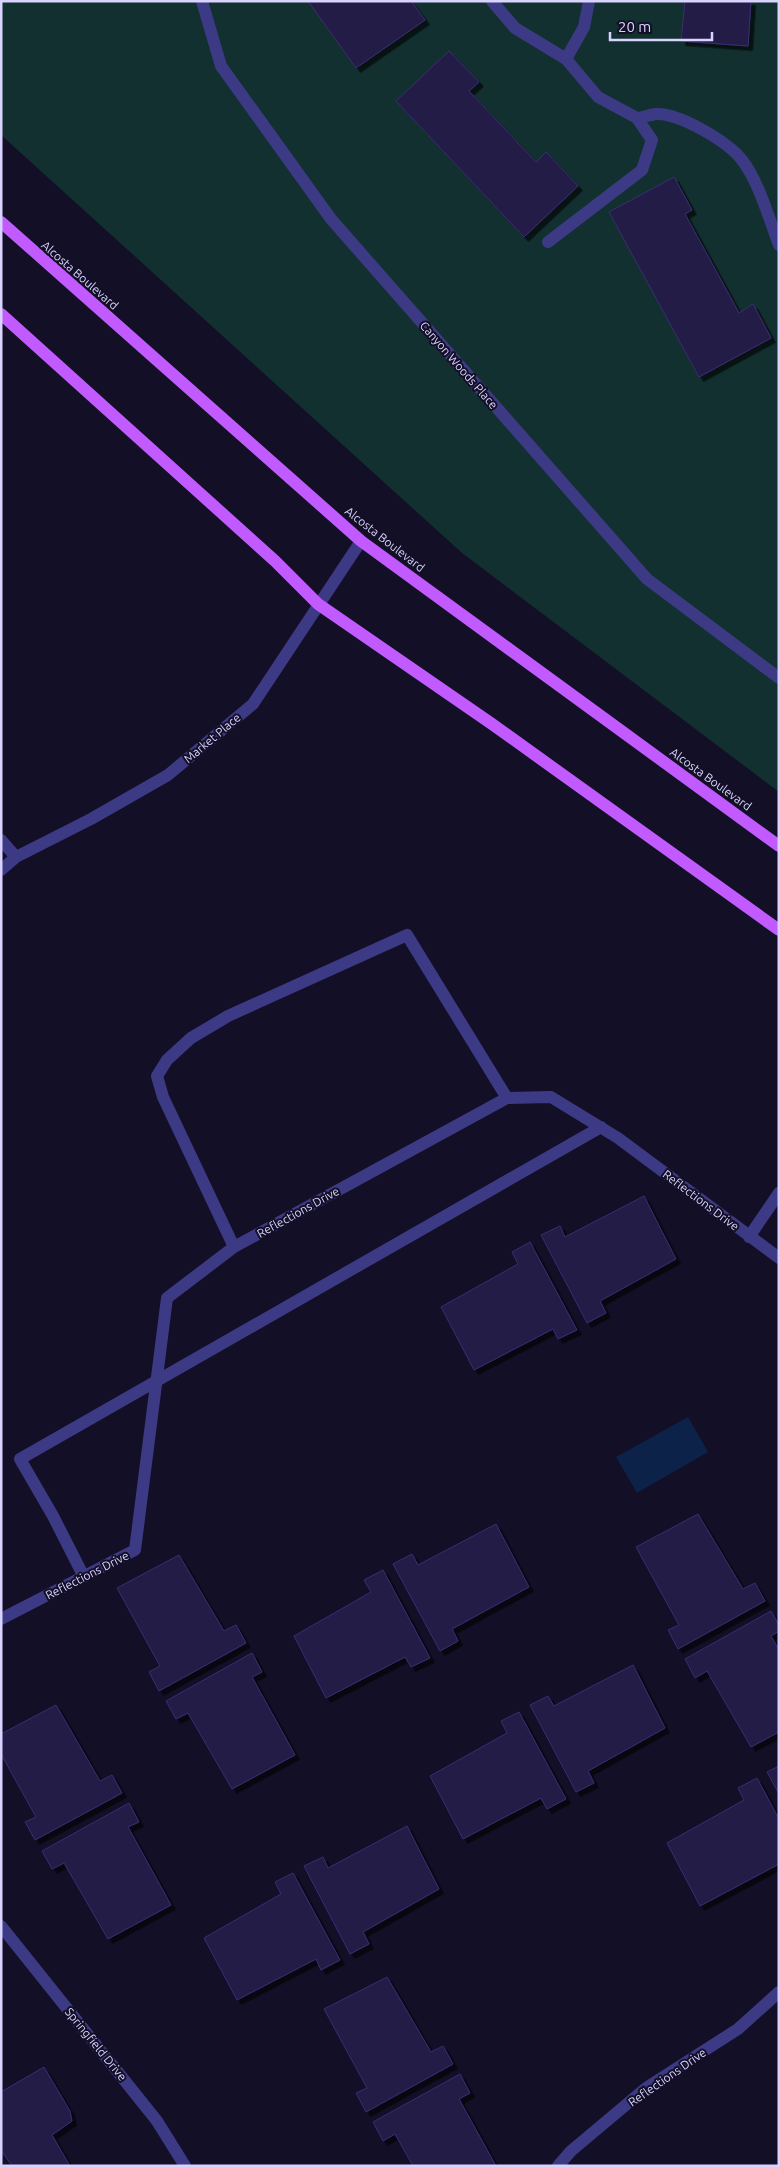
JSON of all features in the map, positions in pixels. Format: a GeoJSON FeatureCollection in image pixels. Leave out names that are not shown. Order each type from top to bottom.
{"type":"FeatureCollection","features":[{"type":"Feature","properties":{"kind":"main road","name":"Alcosta Boulevard"},"geometry":{"type":"LineString","coordinates":[[1,222],[361,541],[779,846]]}},
{"type":"Feature","properties":{"kind":"main road"},"geometry":{"type":"LineString","coordinates":[[1,314],[276,561],[318,604],[492,724],[779,930]]}},
{"type":"Feature","properties":{"kind":"street","name":"Canyon Woods Place"},"geometry":{"type":"LineString","coordinates":[[202,1],[221,66],[331,219],[647,579],[779,678]]}},
{"type":"Feature","properties":{"kind":"street"},"geometry":{"type":"LineString","coordinates":[[492,1],[515,28],[566,59],[598,97],[637,118],[652,140],[642,170],[548,242]]}},
{"type":"Feature","properties":{"kind":"street"},"geometry":{"type":"LineString","coordinates":[[566,59],[584,27],[589,1]]}},
{"type":"Feature","properties":{"kind":"street"},"geometry":{"type":"LineString","coordinates":[[637,118],[657,114],[682,120],[718,140],[742,160],[752,176],[779,245]]}},
{"type":"Feature","properties":{"kind":"street","name":"Market Place"},"geometry":{"type":"LineString","coordinates":[[1,870],[16,857],[91,819],[168,775],[253,704],[361,541]]}},
{"type":"Feature","properties":{"kind":"street"},"geometry":{"type":"LineString","coordinates":[[1,840],[16,857]]}},
{"type":"Feature","properties":{"kind":"street"},"geometry":{"type":"LineString","coordinates":[[234,1247],[163,1097],[157,1076],[167,1060],[191,1038],[228,1016],[406,935],[507,1098]]}},
{"type":"Feature","properties":{"kind":"street","name":"Reflections Drive"},"geometry":{"type":"LineString","coordinates":[[1,1618],[135,1550],[167,1298],[234,1247],[507,1098],[551,1097],[601,1127],[779,1258]]}},
{"type":"Feature","properties":{"kind":"street"},"geometry":{"type":"LineString","coordinates":[[84,1576],[53,1516],[20,1459],[155,1384],[601,1127]]}},
{"type":"Feature","properties":{"kind":"street"},"geometry":{"type":"LineString","coordinates":[[749,1237],[779,1193]]}},
{"type":"Feature","properties":{"kind":"street","name":"Springfield Drive"},"geometry":{"type":"LineString","coordinates":[[1,1926],[157,2121],[185,2166]]}},
{"type":"Feature","properties":{"kind":"street","name":"Reflections Drive"},"geometry":{"type":"LineString","coordinates":[[558,2166],[570,2151],[646,2088],[738,2029],[779,1992]]}},
{"type":"Feature","properties":{"kind":"green space"},"geometry":{"type":"Polygon","coordinates":[[[1,1],[779,1],[779,792],[462,553],[1,135],[1,1]]]}},
{"type":"Feature","properties":{"kind":"water"},"geometry":{"type":"Polygon","coordinates":[[[688,1417],[708,1452],[637,1493],[616,1457],[688,1417]]]}},
{"type":"Feature","properties":{"kind":"building"},"geometry":{"type":"Polygon","coordinates":[[[308,1],[411,1],[425,20],[356,68],[308,1]]]}},
{"type":"Feature","properties":{"kind":"building"},"geometry":{"type":"Polygon","coordinates":[[[685,1],[751,1],[748,46],[681,41],[685,1]]]}},
{"type":"Feature","properties":{"kind":"building"},"geometry":{"type":"Polygon","coordinates":[[[449,51],[479,82],[469,91],[536,162],[546,152],[578,186],[524,237],[396,101],[449,51]]]}},
{"type":"Feature","properties":{"kind":"building"},"geometry":{"type":"Polygon","coordinates":[[[674,177],[692,210],[685,214],[739,313],[753,304],[771,338],[699,377],[609,212],[674,177]]]}},
{"type":"Feature","properties":{"kind":"building"},"geometry":{"type":"Polygon","coordinates":[[[644,1196],[676,1259],[600,1301],[606,1313],[587,1323],[541,1235],[560,1226],[565,1237],[644,1196]]]}},
{"type":"Feature","properties":{"kind":"building"},"geometry":{"type":"Polygon","coordinates":[[[530,1242],[577,1330],[558,1339],[553,1329],[474,1370],[441,1307],[518,1264],[512,1252],[530,1242]]]}},
{"type":"Feature","properties":{"kind":"building"},"geometry":{"type":"Polygon","coordinates":[[[698,1514],[743,1589],[755,1583],[765,1601],[678,1649],[668,1630],[679,1625],[636,1547],[698,1514]]]}},
{"type":"Feature","properties":{"kind":"building"},"geometry":{"type":"Polygon","coordinates":[[[496,1524],[529,1587],[452,1629],[458,1641],[440,1651],[393,1564],[412,1554],[418,1565],[496,1524]]]}},
{"type":"Feature","properties":{"kind":"building"},"geometry":{"type":"Polygon","coordinates":[[[179,1555],[224,1631],[236,1625],[246,1643],[159,1691],[149,1672],[160,1666],[117,1588],[179,1555]]]}},
{"type":"Feature","properties":{"kind":"building"},"geometry":{"type":"Polygon","coordinates":[[[383,1570],[430,1658],[411,1667],[405,1657],[326,1698],[294,1636],[371,1592],[364,1580],[383,1570]]]}},
{"type":"Feature","properties":{"kind":"building"},"geometry":{"type":"Polygon","coordinates":[[[771,1611],[779,1625],[779,1631],[771,1636],[779,1650],[779,1732],[751,1747],[707,1671],[695,1678],[685,1659],[771,1611]]]}},
{"type":"Feature","properties":{"kind":"building"},"geometry":{"type":"Polygon","coordinates":[[[252,1653],[262,1672],[252,1677],[295,1755],[232,1789],[188,1713],[176,1719],[166,1701],[252,1653]]]}},
{"type":"Feature","properties":{"kind":"building"},"geometry":{"type":"Polygon","coordinates":[[[633,1665],[665,1728],[588,1771],[594,1783],[576,1792],[530,1705],[548,1696],[554,1706],[633,1665]]]}},
{"type":"Feature","properties":{"kind":"building"},"geometry":{"type":"Polygon","coordinates":[[[56,1705],[100,1781],[112,1775],[122,1793],[35,1840],[25,1822],[36,1817],[1,1754],[1,1734],[56,1705]]]}},
{"type":"Feature","properties":{"kind":"building"},"geometry":{"type":"Polygon","coordinates":[[[519,1712],[566,1799],[547,1809],[541,1798],[463,1839],[430,1776],[507,1733],[501,1721],[519,1712]]]}},
{"type":"Feature","properties":{"kind":"building"},"geometry":{"type":"Polygon","coordinates":[[[779,1766],[779,1794],[767,1772],[779,1766]]]}},
{"type":"Feature","properties":{"kind":"building"},"geometry":{"type":"Polygon","coordinates":[[[757,1778],[779,1819],[779,1864],[700,1906],[667,1843],[744,1800],[738,1788],[757,1778]]]}},
{"type":"Feature","properties":{"kind":"building"},"geometry":{"type":"Polygon","coordinates":[[[129,1803],[139,1822],[128,1827],[171,1905],[108,1939],[64,1863],[52,1869],[42,1851],[129,1803]]]}},
{"type":"Feature","properties":{"kind":"building"},"geometry":{"type":"Polygon","coordinates":[[[407,1826],[439,1889],[363,1932],[369,1944],[350,1954],[304,1866],[323,1857],[328,1868],[407,1826]]]}},
{"type":"Feature","properties":{"kind":"building"},"geometry":{"type":"Polygon","coordinates":[[[293,1873],[340,1960],[321,1970],[316,1959],[237,2000],[204,1938],[281,1894],[275,1882],[293,1873]]]}},
{"type":"Feature","properties":{"kind":"building"},"geometry":{"type":"Polygon","coordinates":[[[387,1977],[431,2052],[443,2046],[453,2064],[366,2112],[356,2093],[367,2088],[324,2009],[387,1977]]]}},
{"type":"Feature","properties":{"kind":"building"},"geometry":{"type":"Polygon","coordinates":[[[44,2067],[70,2111],[72,2121],[52,2135],[70,2166],[12,2166],[1,2150],[1,2092],[44,2067]]]}},
{"type":"Feature","properties":{"kind":"building"},"geometry":{"type":"Polygon","coordinates":[[[460,2074],[470,2093],[459,2099],[496,2166],[413,2166],[395,2134],[383,2141],[373,2122],[460,2074]]]}}]}
